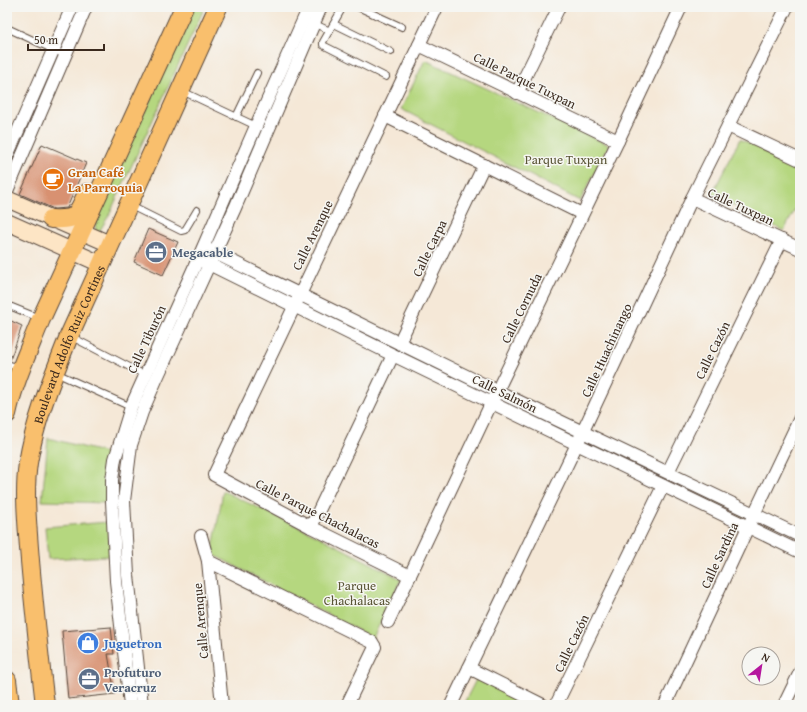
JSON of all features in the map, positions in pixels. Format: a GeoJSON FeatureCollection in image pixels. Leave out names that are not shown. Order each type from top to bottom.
{"type":"FeatureCollection","features":[{"type":"Feature","properties":{"kind":"main road"},"geometry":{"type":"LineString","coordinates":[[7,414],[14,366],[41,319],[184,7]]}},
{"type":"Feature","properties":{"kind":"main road","name":"Boulevard Adolfo Ruiz Cortines"},"geometry":{"type":"LineString","coordinates":[[45,705],[31,576],[26,490],[28,464],[34,436],[48,390],[69,336],[218,7]]}},
{"type":"Feature","properties":{"kind":"main road"},"geometry":{"type":"LineString","coordinates":[[50,219],[67,220],[79,211],[96,174],[138,109]]}},
{"type":"Feature","properties":{"kind":"main road"},"geometry":{"type":"LineString","coordinates":[[7,680],[10,705]]}},
{"type":"Feature","properties":{"kind":"street"},"geometry":{"type":"LineString","coordinates":[[7,156],[13,135],[36,89],[72,7]]}},
{"type":"Feature","properties":{"kind":"street"},"geometry":{"type":"LineString","coordinates":[[7,191],[86,7]]}},
{"type":"Feature","properties":{"kind":"street","name":"Calle Tiburón"},"geometry":{"type":"LineString","coordinates":[[142,705],[128,575],[124,501],[132,441],[142,412],[156,380],[235,208],[309,21],[309,7]]}},
{"type":"Feature","properties":{"kind":"street","name":"Calle Tiburón"},"geometry":{"type":"LineString","coordinates":[[130,705],[116,580],[112,501],[112,480],[115,459],[131,407],[256,126],[309,21],[321,7]]}},
{"type":"Feature","properties":{"kind":"street","name":"Calle Arenque"},"geometry":{"type":"LineString","coordinates":[[214,475],[437,7]]}},
{"type":"Feature","properties":{"kind":"street"},"geometry":{"type":"LineString","coordinates":[[518,93],[559,7]]}},
{"type":"Feature","properties":{"kind":"street","name":"Calle Cornuda"},"geometry":{"type":"LineString","coordinates":[[388,622],[494,396],[618,141],[681,7]]}},
{"type":"Feature","properties":{"kind":"street","name":"Calle Huachinango"},"geometry":{"type":"LineString","coordinates":[[451,705],[583,432],[692,198],[787,7]]}},
{"type":"Feature","properties":{"kind":"street","name":"Calle Parque Tuxpan"},"geometry":{"type":"LineString","coordinates":[[419,45],[618,141]]}},
{"type":"Feature","properties":{"kind":"street"},"geometry":{"type":"LineString","coordinates":[[36,89],[48,95]]}},
{"type":"Feature","properties":{"kind":"street"},"geometry":{"type":"LineString","coordinates":[[385,116],[582,214]]}},
{"type":"Feature","properties":{"kind":"street"},"geometry":{"type":"LineString","coordinates":[[728,126],[800,160]]}},
{"type":"Feature","properties":{"kind":"street","name":"Calle Carpa"},"geometry":{"type":"LineString","coordinates":[[399,343],[484,165]]}},
{"type":"Feature","properties":{"kind":"street","name":"Calle Tuxpan"},"geometry":{"type":"LineString","coordinates":[[692,198],[800,249]]}},
{"type":"Feature","properties":{"kind":"street"},"geometry":{"type":"LineString","coordinates":[[7,199],[110,244]]}},
{"type":"Feature","properties":{"kind":"street"},"geometry":{"type":"LineString","coordinates":[[7,222],[101,264]]}},
{"type":"Feature","properties":{"kind":"street","name":"Calle Cazón"},"geometry":{"type":"LineString","coordinates":[[668,472],[782,240]]}},
{"type":"Feature","properties":{"kind":"street","name":"Calle Salmón"},"geometry":{"type":"LineString","coordinates":[[203,247],[399,343],[577,444],[800,552]]}},
{"type":"Feature","properties":{"kind":"street","name":"Calle Salmón"},"geometry":{"type":"LineString","coordinates":[[198,259],[393,355],[583,432],[800,536]]}},
{"type":"Feature","properties":{"kind":"street"},"geometry":{"type":"LineString","coordinates":[[311,527],[393,355]]}},
{"type":"Feature","properties":{"kind":"street","name":"Calle Sardina"},"geometry":{"type":"LineString","coordinates":[[665,705],[800,418]]}},
{"type":"Feature","properties":{"kind":"street","name":"Calle Parque Chachalacas"},"geometry":{"type":"LineString","coordinates":[[214,475],[311,527],[410,576]]}},
{"type":"Feature","properties":{"kind":"street","name":"Calle Cazón"},"geometry":{"type":"LineString","coordinates":[[556,705],[663,486]]}},
{"type":"Feature","properties":{"kind":"street","name":"Calle Arenque"},"geometry":{"type":"LineString","coordinates":[[201,536],[208,561],[222,705]]}},
{"type":"Feature","properties":{"kind":"street"},"geometry":{"type":"LineString","coordinates":[[208,561],[374,644],[374,650],[347,705]]}},
{"type":"Feature","properties":{"kind":"street"},"geometry":{"type":"LineString","coordinates":[[469,668],[543,705]]}},
{"type":"Feature","properties":{"kind":"street"},"geometry":{"type":"LineString","coordinates":[[784,705],[800,672]]}},
{"type":"Feature","properties":{"kind":"lane"},"geometry":{"type":"LineString","coordinates":[[344,7],[323,42],[325,46],[386,77]]}},
{"type":"Feature","properties":{"kind":"lane"},"geometry":{"type":"LineString","coordinates":[[358,7],[402,27]]}},
{"type":"Feature","properties":{"kind":"lane"},"geometry":{"type":"LineString","coordinates":[[309,21],[330,31]]}},
{"type":"Feature","properties":{"kind":"lane"},"geometry":{"type":"LineString","coordinates":[[334,24],[391,52]]}},
{"type":"Feature","properties":{"kind":"lane"},"geometry":{"type":"LineString","coordinates":[[7,28],[65,55]]}},
{"type":"Feature","properties":{"kind":"lane"},"geometry":{"type":"LineString","coordinates":[[236,117],[256,74]]}},
{"type":"Feature","properties":{"kind":"lane"},"geometry":{"type":"LineString","coordinates":[[180,90],[256,126]]}},
{"type":"Feature","properties":{"kind":"lane"},"geometry":{"type":"LineString","coordinates":[[128,205],[180,232],[185,230],[197,210]]}},
{"type":"Feature","properties":{"kind":"lane"},"geometry":{"type":"LineString","coordinates":[[7,305],[41,319]]}},
{"type":"Feature","properties":{"kind":"lane"},"geometry":{"type":"LineString","coordinates":[[69,336],[145,375]]}},
{"type":"Feature","properties":{"kind":"lane"},"geometry":{"type":"LineString","coordinates":[[55,372],[131,407]]}},
{"type":"Feature","properties":{"kind":"green space"},"geometry":{"type":"Polygon","coordinates":[[[193,7],[205,7],[108,217],[99,232],[96,231],[95,224],[111,185],[193,7]]]}},
{"type":"Feature","properties":{"kind":"green space","name":"Parque Tuxpan"},"geometry":{"type":"Polygon","coordinates":[[[425,60],[609,145],[580,201],[401,109],[425,60]]]}},
{"type":"Feature","properties":{"kind":"green space"},"geometry":{"type":"Polygon","coordinates":[[[740,139],[800,167],[800,200],[784,231],[712,194],[740,139]]]}},
{"type":"Feature","properties":{"kind":"green space"},"geometry":{"type":"Polygon","coordinates":[[[48,438],[110,454],[106,503],[42,501],[48,438]]]}},
{"type":"Feature","properties":{"kind":"green space","name":"Parque Chachalacas"},"geometry":{"type":"Polygon","coordinates":[[[223,491],[318,536],[401,579],[373,638],[212,554],[223,491]]]}},
{"type":"Feature","properties":{"kind":"green space"},"geometry":{"type":"Polygon","coordinates":[[[108,522],[111,556],[48,559],[45,527],[108,522]]]}},
{"type":"Feature","properties":{"kind":"green space"},"geometry":{"type":"Polygon","coordinates":[[[479,674],[536,705],[463,705],[479,674]]]}},
{"type":"Feature","properties":{"kind":"building","name":"Gran Café La Parroquia"},"geometry":{"type":"Polygon","coordinates":[[[42,144],[86,163],[67,208],[54,209],[20,194],[42,144]]]}},
{"type":"Feature","properties":{"kind":"building","name":"Megacable"},"geometry":{"type":"Polygon","coordinates":[[[148,229],[178,242],[163,275],[134,262],[148,229]]]}},
{"type":"Feature","properties":{"kind":"building"},"geometry":{"type":"Polygon","coordinates":[[[7,319],[22,326],[10,360],[7,360],[7,319]]]}},
{"type":"Feature","properties":{"kind":"building"},"geometry":{"type":"Polygon","coordinates":[[[111,627],[114,654],[108,654],[115,694],[68,699],[62,631],[111,627]]]}},
{"type":"Feature","properties":{"kind":"place","name":"Gran Café La Parroquia"},"geometry":{"type":"Point","coordinates":[53,179]}},
{"type":"Feature","properties":{"kind":"place","name":"Megacable"},"geometry":{"type":"Point","coordinates":[156,252]}},
{"type":"Feature","properties":{"kind":"place","name":"Juguetron"},"geometry":{"type":"Point","coordinates":[88,643]}},
{"type":"Feature","properties":{"kind":"place","name":"Profuturo Veracruz"},"geometry":{"type":"Point","coordinates":[89,679]}}]}
